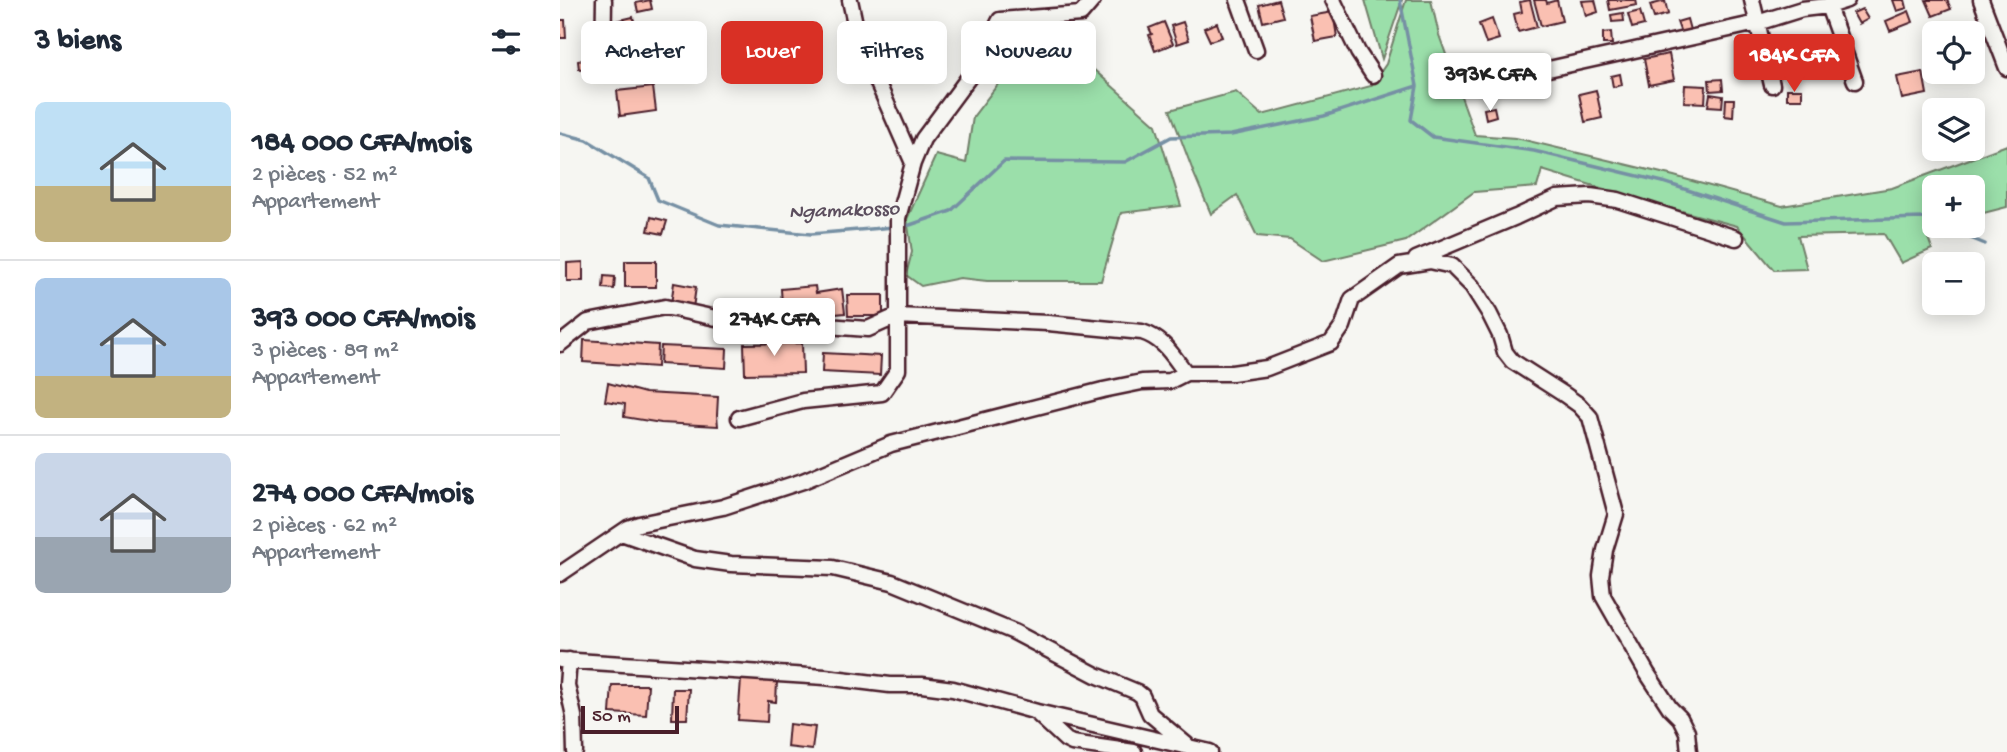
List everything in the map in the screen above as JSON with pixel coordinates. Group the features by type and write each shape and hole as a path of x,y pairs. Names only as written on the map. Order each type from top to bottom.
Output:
{"street":[{"path":"604,0 604,21"},
{"path":"850,0 858,38 913,163"},
{"path":"739,418 803,401 882,393 898,370 898,218 913,163 923,139 975,69 1000,20 1082,14 1093,0"},
{"path":"1238,0 1256,50"},
{"path":"1333,0 1358,52 1373,75"},
{"path":"1752,0 1772,85"},
{"path":"1473,80 1500,79 1533,72 1757,23 1802,9 1828,6 1847,0"},
{"path":"1982,0 2007,68"},
{"path":"1828,6 1855,81"},
{"path":"560,574 639,524 723,507 803,481 891,444 1103,390 1142,382 1170,381 1186,373 1232,373 1267,368 1331,343 1343,326 1352,299 1399,266 1516,218 1557,198 1603,197 1618,200 1736,239"},
{"path":"1399,266 1430,261 1452,266 1472,286 1489,313 1505,352 1512,361 1579,405 1590,417 1616,514 1605,550 1601,576 1603,596 1647,673 1670,708 1680,718 1687,732 1689,752"},
{"path":"560,344 588,322 665,307 716,318 868,329 897,316 1048,323 1142,332 1154,336 1163,344 1186,373"},
{"path":"621,533 695,559 731,564 833,568 892,582 1014,632 1096,675 1137,692 1142,696 1150,714 1190,748"},
{"path":"575,752 574,716 564,660 825,677 953,689 1037,712 1210,752"},
{"path":"1037,712 1072,743 1135,752"}],"green space":[{"path":"1365,0 1402,0 1382,59"},
{"path":"1406,0 1431,0 1439,35 1475,135 1516,138 1674,176 1782,206 1892,188 1922,177 1922,238 1928,238 1932,249 1901,263 1884,234 1798,236 1807,269 1774,270 1737,226 1542,170 1537,187 1474,192 1406,241 1323,261 1290,239 1257,236 1237,195 1211,214 1170,110 1236,92 1262,115 1371,86 1386,64"},
{"path":"1096,72 1156,125 1181,206 1121,213 1101,281 987,281 960,278 921,286 906,275 912,252 907,219 936,155 966,163 973,117 998,84 1096,84"},
{"path":"2007,145 2007,207 1985,213 1985,175 1927,175 1964,161 1985,161 1985,153"}],"building":[{"path":"650,0 652,9 638,12 636,3"},
{"path":"1278,0 1283,17 1263,22 1259,5"},
{"path":"1530,0 1537,27 1518,32 1514,14 1522,12 1520,2"},
{"path":"1534,0 1546,0 1547,3 1557,0 1562,21 1541,26"},
{"path":"1595,0 1598,12 1586,16 1582,1"},
{"path":"1608,0 1636,0 1637,5 1610,10"},
{"path":"1893,0 1905,0 1907,8 1897,11"},
{"path":"1926,0 1947,0 1951,9 1933,16"},
{"path":"1665,1 1668,14 1654,18 1650,5"},
{"path":"1862,9 1868,19 1859,24 1853,13"},
{"path":"1640,11 1644,25 1632,28 1628,14"},
{"path":"1909,11 1913,22 1890,31 1886,21"},
{"path":"1333,12 1337,37 1315,41 1310,16"},
{"path":"1623,13 1624,21 1612,22 1611,15"},
{"path":"633,17 634,21 616,21"},
{"path":"1492,19 1499,39 1486,43 1479,24"},
{"path":"1687,19 1690,30 1681,33 1677,22"},
{"path":"560,20 565,20 566,38 560,38"},
{"path":"1164,22 1173,44 1155,51 1149,28"},
{"path":"1183,22 1189,40 1177,44 1171,26"},
{"path":"1217,23 1222,37 1210,41 1204,28"},
{"path":"1611,32 1612,44 1603,44 1603,33"},
{"path":"1669,54 1674,80 1649,85 1644,59"},
{"path":"1922,72 1922,84 1925,84 1927,94 1902,99 1897,77"},
{"path":"1620,74 1622,85 1613,87 1611,76"},
{"path":"1722,79 1723,90 1710,91 1709,80"},
{"path":"1685,85 1706,86 1705,103 1684,102"},
{"path":"653,87 656,111 620,116 617,91"},
{"path":"1787,89 1802,89 1802,99 1787,99"},
{"path":"1596,90 1602,118 1585,122 1579,94"},
{"path":"1710,94 1723,96 1722,107 1708,106"},
{"path":"1726,99 1734,99 1733,117 1725,116"},
{"path":"1494,107 1496,116 1486,119 1484,109"},
{"path":"651,217 667,221 663,234 648,231"},
{"path":"625,261 656,261 656,287 625,287"},
{"path":"583,262 583,281 567,281 567,263"},
{"path":"604,276 615,277 614,289 603,288"},
{"path":"674,283 696,287 693,308 671,304"},
{"path":"815,286 816,293 842,289 845,313 783,319 781,289"},
{"path":"847,295 883,295 883,316 848,316"},
{"path":"584,340 658,345 657,367 583,362"},
{"path":"802,343 803,373 745,374 744,344"},
{"path":"661,346 727,349 726,368 660,364"},
{"path":"823,353 881,356 880,375 822,372"},
{"path":"608,383 645,393 718,397 718,426 661,423 624,417 625,404 605,401"},
{"path":"741,679 777,682 776,702 768,701 767,722 738,720"},
{"path":"612,685 648,685 646,715 610,713"},
{"path":"673,689 689,689 687,719 672,719"},
{"path":"789,724 815,727 812,750 787,747"}],"waterway":[{"name":"Ngamakosso","path":"902,226 951,211 1004,161 1125,162 1171,137 1231,135 1324,116 1417,86 1400,0"},
{"path":"1417,86 1411,120 1433,137 1534,151 1663,182 1786,222 1922,218"},
{"name":"Ngamakosso","path":"560,133 587,140 649,178 658,200 719,225 811,234 894,227"},
{"path":"1971,238 1985,244"}]}
